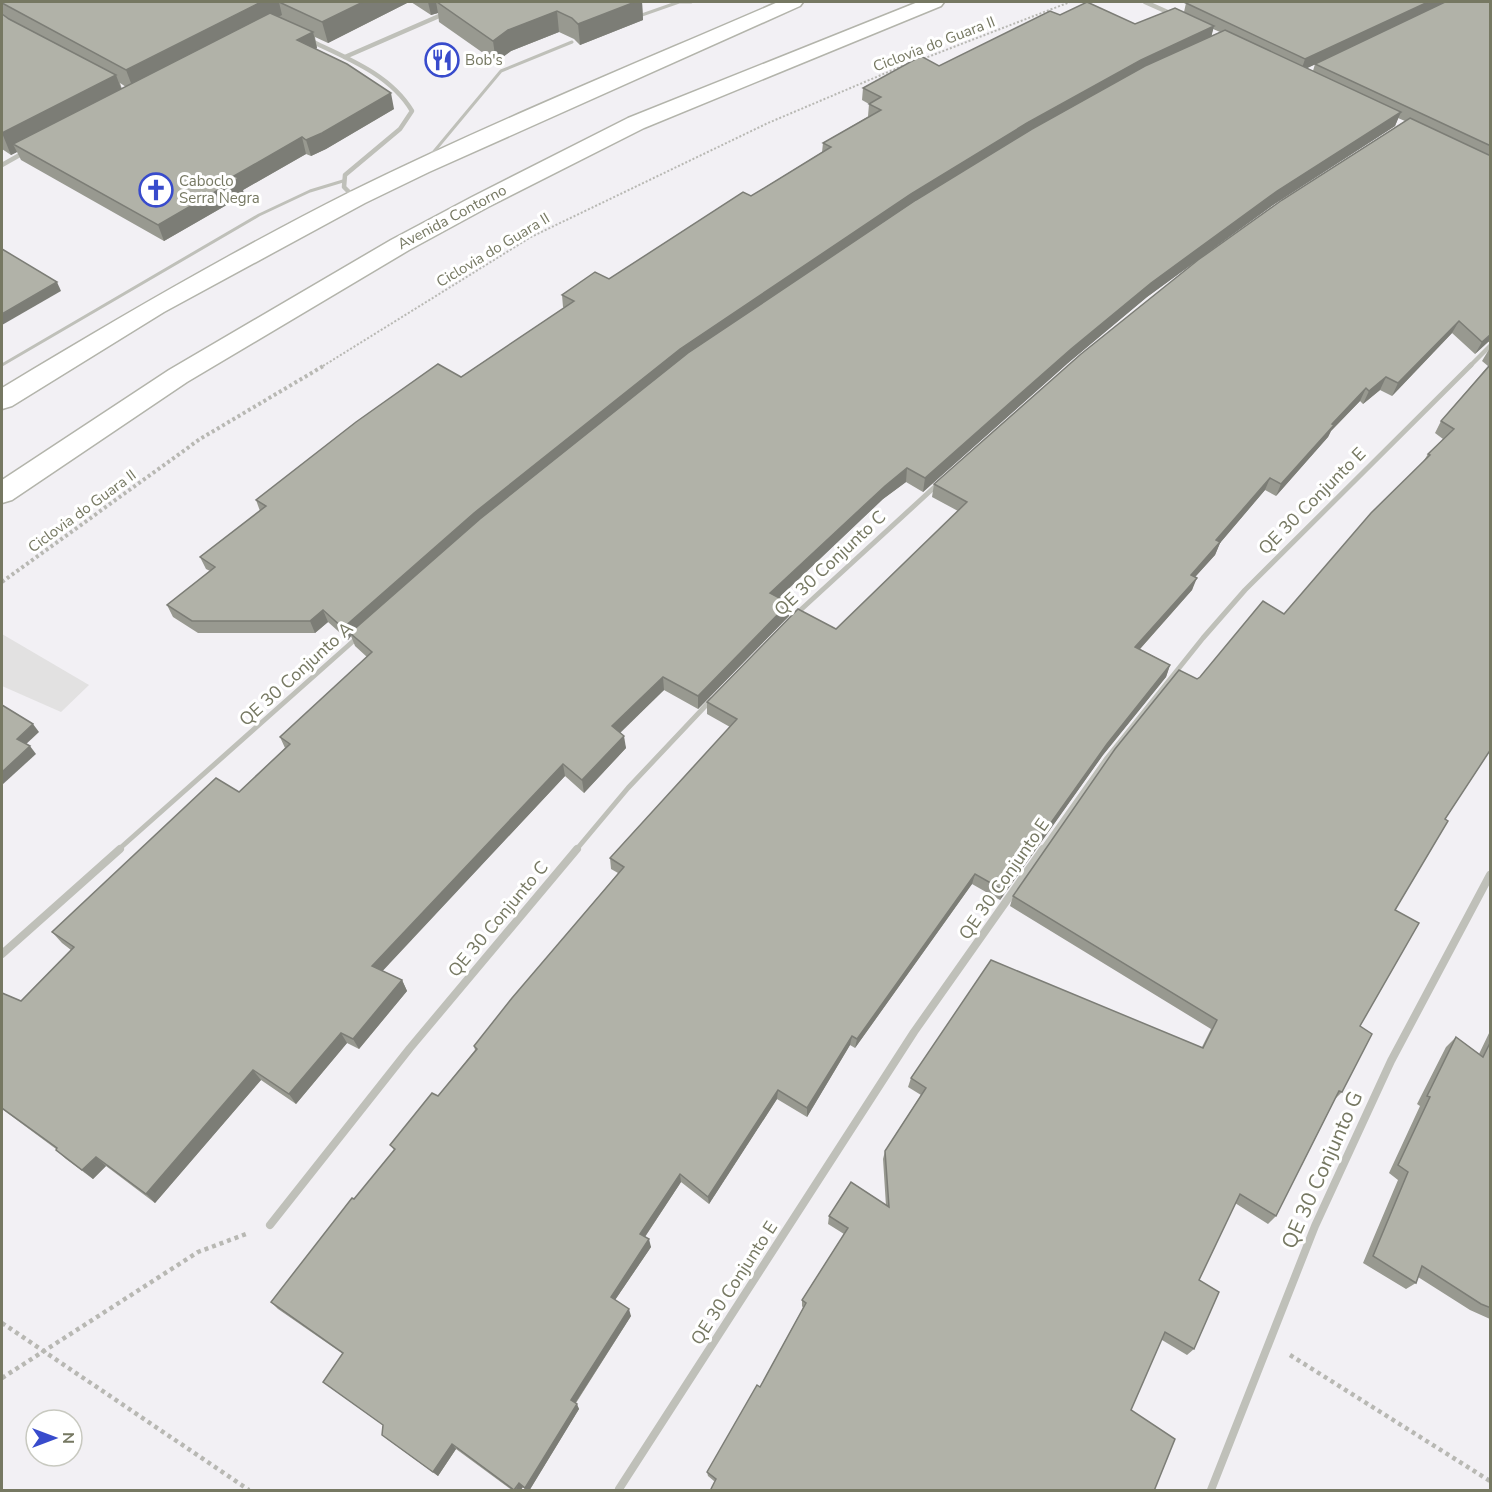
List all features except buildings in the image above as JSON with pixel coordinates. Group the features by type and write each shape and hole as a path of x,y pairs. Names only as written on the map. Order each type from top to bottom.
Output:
{"main road":[{"path":"2,400 350,189 421,167 793,2"},
{"name":"Avenida Contorno","path":"2,493 178,376 400,245 480,202 636,123 934,2"},
{"path":"872,4 895,16"}],"street":[{"path":"1145,2 1174,15"},
{"path":"345,57 452,11"},
{"path":"304,38 345,57 380,78 402,97 412,111 398,130 350,170 350,189"},
{"path":"2,165 32,149"},
{"name":"QE 30 Conjunto E","path":"619,1490 914,1032 1107,758 1203,638 1245,590 1491,346"},
{"name":"QE 30 Conjunto C","path":"791,619 944,478"},
{"name":"QE 30 Conjunto A","path":"2,954 368,629"},
{"name":"QE 30 Conjunto C","path":"270,1225 410,1048 628,788 714,698"},
{"name":"QE 30 Conjunto G","path":"1210,1491 1316,1226 1391,1061 1491,875"}],"lane":[{"path":"636,17 679,2 691,2"},
{"path":"421,167 501,71 572,42"},
{"path":"2,365 259,215 310,191 350,189"}],"path":[{"name":"Ciclovia do Guara II","path":"2,582 200,439 331,362 531,237 768,123 882,74 1070,2"},
{"path":"2,1378 198,1252 270,1225"},
{"path":"2,1323 249,1491"},
{"path":"1268,1342 1491,1481"}],"shaded area":[{"path":"2,634 89,685 61,712 2,686"}],"place":[{"name":"Bob's","path":"442,60"},
{"name":"Caboclo Serra Negra","path":"156,190"}]}
